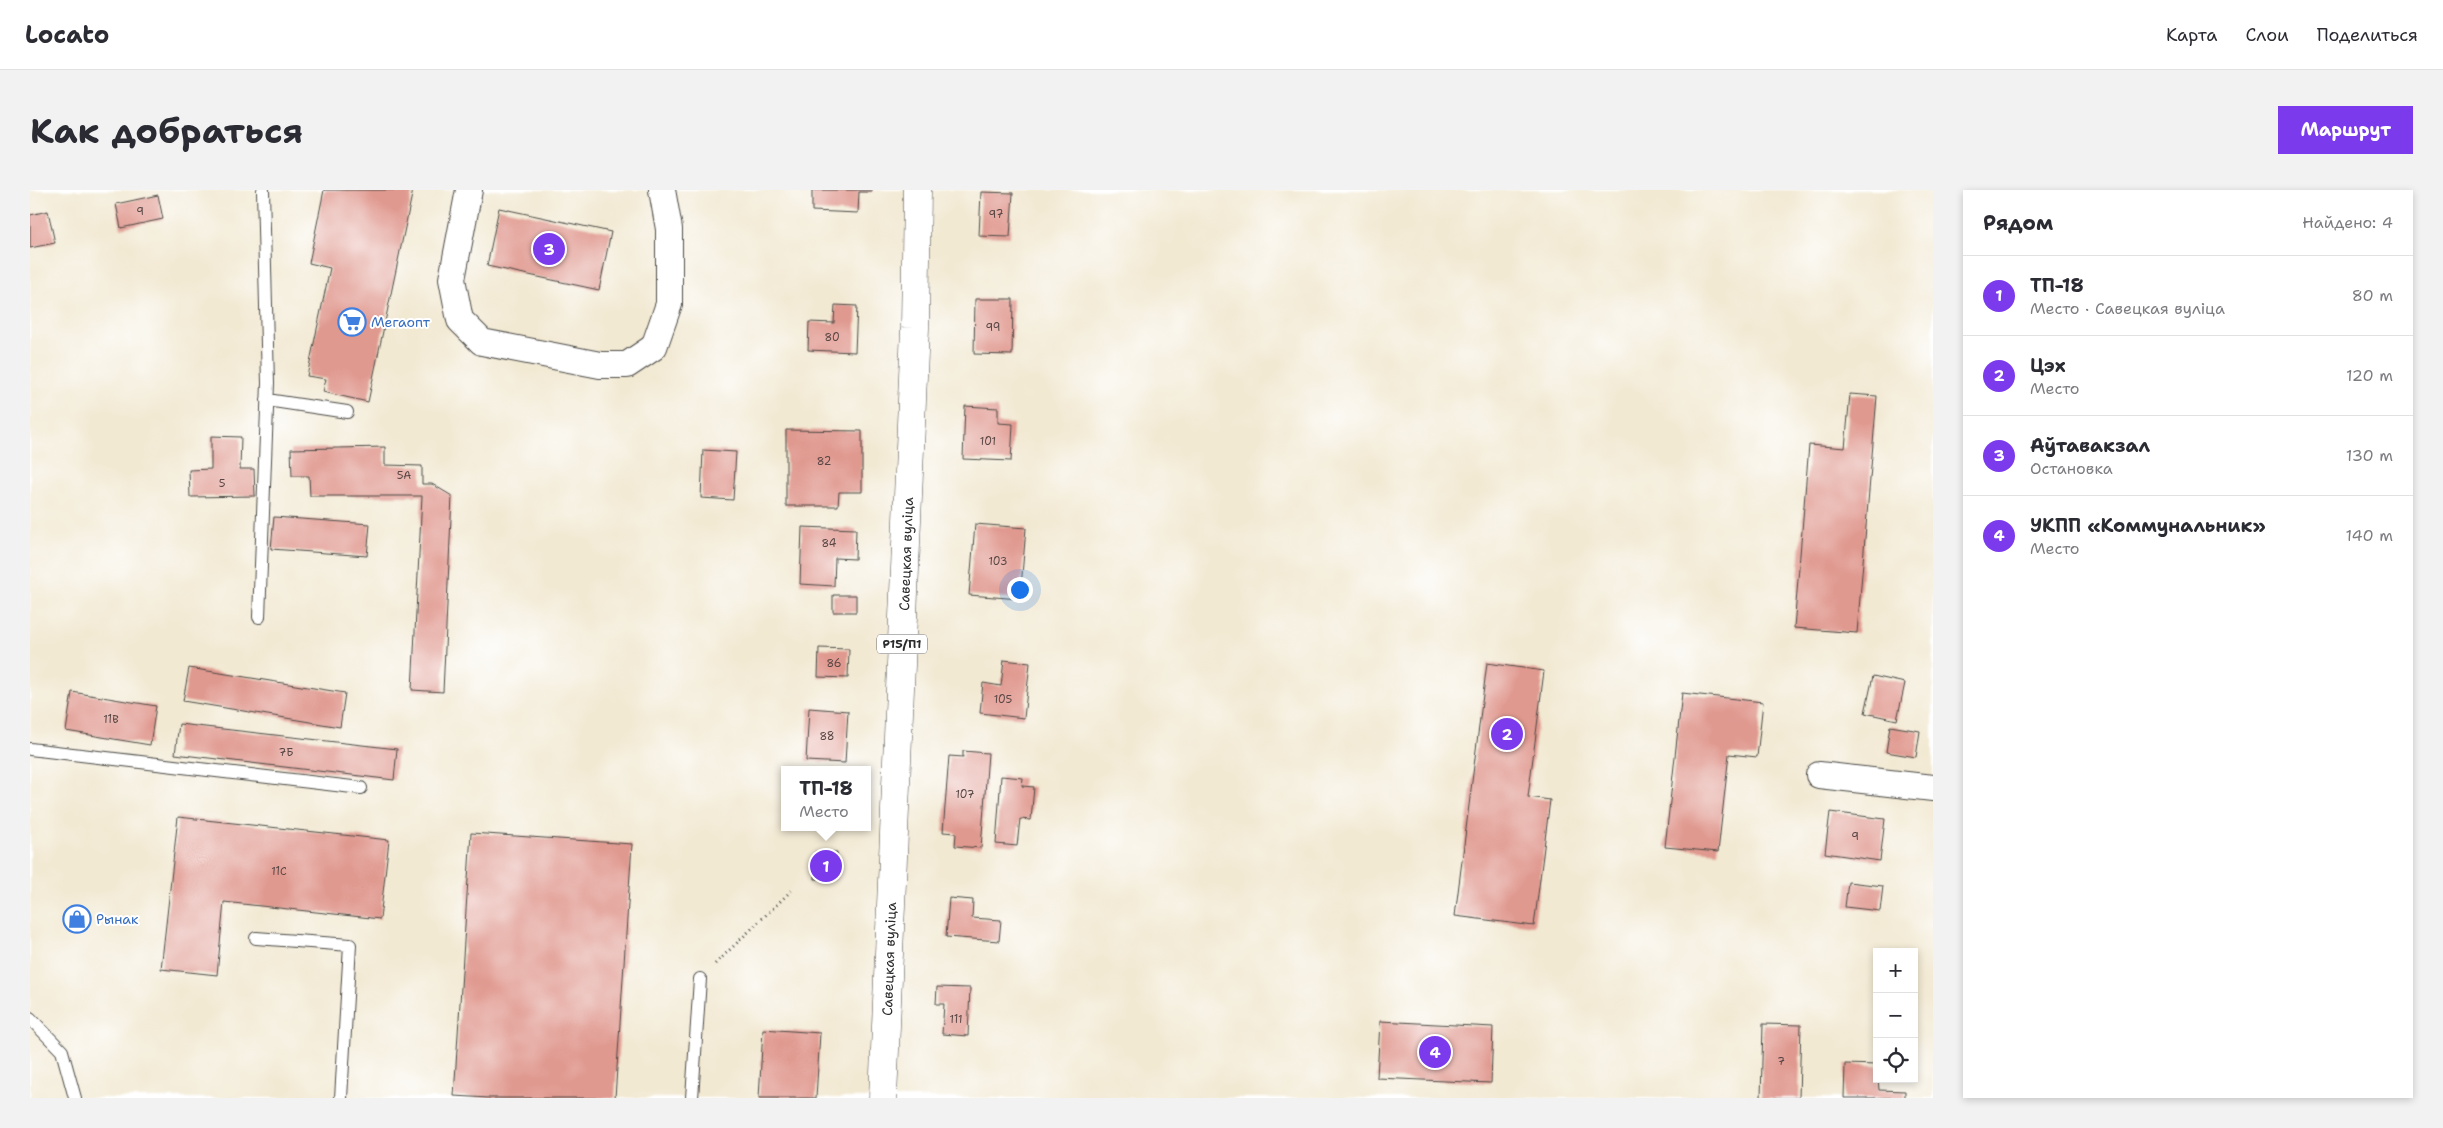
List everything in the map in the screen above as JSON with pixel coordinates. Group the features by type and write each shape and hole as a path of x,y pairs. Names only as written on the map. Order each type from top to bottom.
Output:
{"main road":[{"name":"Савецкая вуліца","path":"883,1098 915,328 917,190"}],"street":[{"path":"469,190 452,279 460,320 482,342 600,365 627,365 654,347 668,304 669,229 662,190"},
{"path":"1819,775 1933,788"}],"lane":[{"path":"259,617 267,400 263,190"},
{"path":"267,400 347,412"},
{"path":"30,749 361,788"},
{"path":"256,938 350,945 341,1098"},
{"path":"692,1098 700,979"},
{"path":"30,1018 62,1051 75,1098"}],"path":[{"path":"700,979 793,889"}],"building":[{"name":"Мегаопт","path":"324,190 413,190 368,402 323,392 326,379 307,376 330,268 309,263"},
{"path":"812,190 872,190 872,192 859,192 858,213 812,211"},
{"path":"981,192 1013,193 1010,237 979,236"},
{"path":"158,195 163,219 121,228 116,204"},
{"path":"499,208 611,232 599,290 487,266"},
{"path":"48,211 55,243 30,248 30,215"},
{"path":"975,299 1013,299 1012,355 974,354"},
{"path":"835,305 857,306 855,352 808,350 809,322 834,323"},
{"path":"1850,394 1877,396 1857,633 1794,628 1809,445 1845,448"},
{"path":"965,406 998,408 998,423 1013,424 1011,461 963,459"},
{"path":"786,430 862,431 862,492 839,492 838,506 786,506"},
{"path":"211,436 241,437 240,469 254,469 255,496 190,497 189,470 211,469"},
{"path":"385,447 385,465 422,466 422,484 432,484 452,496 443,692 412,690 422,496 310,496 309,476 292,476 291,449"},
{"path":"703,450 736,452 733,500 701,498"},
{"path":"274,517 370,524 367,556 271,549"},
{"path":"975,524 1026,528 1020,599 969,595"},
{"path":"802,527 856,529 855,559 835,558 834,586 800,584"},
{"path":"833,595 856,595 856,612 833,612"},
{"path":"819,648 849,649 848,678 818,677"},
{"path":"1004,660 1030,663 1024,718 980,713 983,683 1001,686"},
{"path":"1487,663 1544,671 1528,797 1550,800 1534,926 1455,916"},
{"path":"189,668 345,693 340,727 183,701"},
{"path":"1873,676 1905,683 1897,720 1865,713"},
{"path":"72,692 156,706 150,745 66,731"},
{"path":"1682,693 1763,702 1757,757 1729,754 1718,852 1665,847"},
{"path":"809,708 848,711 845,763 806,761"},
{"path":"179,724 397,749 394,780 175,754"},
{"path":"1890,726 1920,731 1916,757 1886,752"},
{"path":"963,751 988,753 981,848 955,846 956,833 943,832 949,756 963,757"},
{"path":"1001,776 1023,778 1022,786 1034,787 1031,820 1020,819 1017,846 996,844"},
{"path":"1830,812 1885,819 1880,861 1825,853"},
{"path":"178,817 389,840 380,919 224,902 217,975 161,969"},
{"path":"471,833 632,844 615,1098 489,1098 454,1096"},
{"path":"815,852 837,852 837,879 815,879"},
{"path":"1848,882 1883,886 1880,911 1845,907"},
{"path":"949,898 973,900 972,918 1001,920 999,941 946,937"},
{"path":"937,987 970,988 968,1036 942,1034 944,1004 936,1004"},
{"path":"1380,1021 1493,1027 1491,1083 1377,1078"},
{"path":"1763,1024 1801,1025 1799,1098 1761,1098"},
{"path":"763,1029 820,1033 816,1098 759,1098"},
{"path":"1845,1064 1873,1065 1873,1083 1878,1083 1879,1090 1905,1091 1905,1098 1844,1098"}],"place":[{"name":"Аўтавакзал","path":"549,249"},
{"name":"Мегаопт","path":"352,322"},
{"name":"Цэх","path":"1507,734"},
{"name":"ТП-18","path":"826,866"},
{"name":"Рынак","path":"77,919"},
{"name":"УКПП «Коммунальник»","path":"1435,1052"}]}
